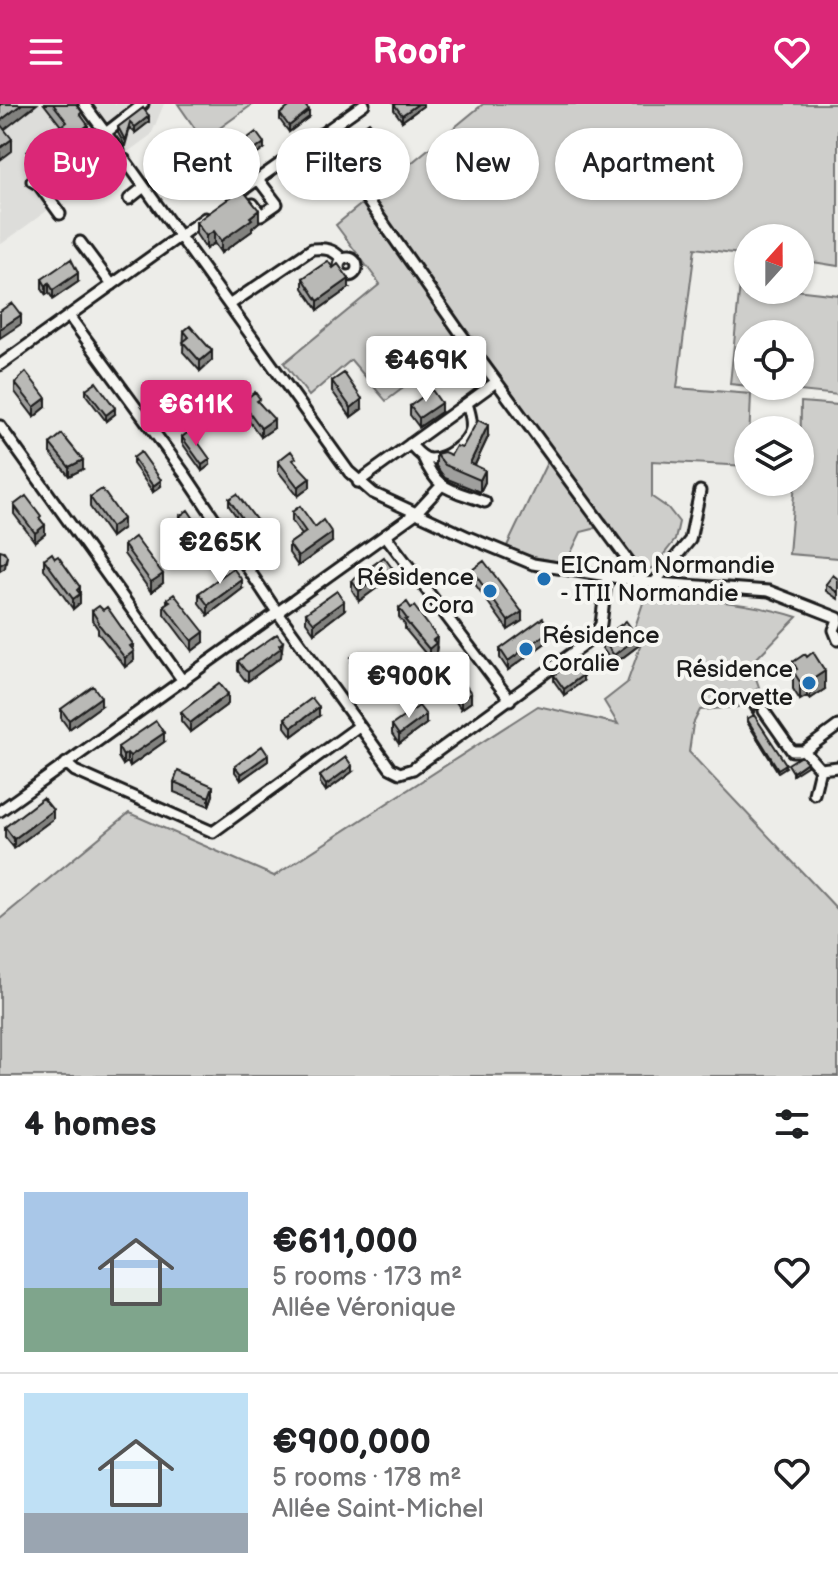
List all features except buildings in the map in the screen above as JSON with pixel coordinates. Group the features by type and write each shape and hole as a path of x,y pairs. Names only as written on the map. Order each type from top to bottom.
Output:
{"street":[{"path":"84,104 101,128"},
{"path":"112,128 143,104"},
{"path":"330,128 364,104"},
{"path":"127,163 143,186"},
{"path":"246,200 261,215 277,204 260,182"},
{"path":"129,199 143,188"},
{"path":"49,200 60,214"},
{"path":"154,200 358,482 373,493 533,564 649,582 769,591 799,601 837,621 838,640"},
{"path":"223,204 229,200"},
{"path":"368,200 496,382 649,582"},
{"path":"0,365 212,213"},
{"path":"80,242 112,285"},
{"path":"229,305 312,249 325,248 342,259"},
{"path":"69,316 184,473 386,764 400,773 413,769 593,638 601,624 607,576"},
{"path":"358,482 496,382"},
{"path":"423,457 432,459 450,453 463,442 472,426 467,403"},
{"path":"0,426 183,681"},
{"path":"410,444 423,457 431,477 441,486 485,502"},
{"path":"0,811 416,513 441,486"},
{"path":"649,582 690,540 700,491"},
{"path":"385,535 510,700"},
{"path":"764,711 792,751 804,751 838,726"},
{"path":"66,763 75,771 213,832 359,726"},
{"path":"804,751 820,769"},
{"path":"820,769 838,767"},
{"path":"814,794 820,769"}],"shaded area":[{"path":"0,104 164,104 154,128 143,128 143,141 127,152 127,128 24,128 24,200 62,200 0,245"},
{"path":"178,104 253,104 220,128 195,128"},
{"path":"483,104 838,104 838,266 814,262 814,224 734,224 734,253 695,248 677,388 734,393 734,400 751,400 750,416 734,416 734,465 652,461 652,497 668,508 679,522 675,540 653,568 643,570 606,519 593,529 581,532 566,563 506,548 553,450 471,337 386,401 351,360 309,396 284,363 380,284 336,225 366,200 410,200 410,164 426,151 426,200 539,200 539,128 454,128"},
{"path":"814,292 838,295 838,395 814,393 814,320 736,320 738,304 814,304"},
{"path":"734,344 734,384 730,384"},
{"path":"801,402 838,405 838,558 789,554 794,496 814,496 814,416 801,416"},
{"path":"641,596 739,604 797,617 751,664 759,687 738,707 700,710 693,724 689,752 838,910 838,1076 0,1076 0,919 129,813 274,876 538,706 618,724 604,701 627,683 641,644 635,627 644,600"}],"place":[{"name":"EICnam Normandie - ITII Normandie","path":"544,579"},
{"name":"Résidence Cora","path":"490,591"},
{"name":"Résidence Coralie","path":"526,649"},
{"name":"Résidence Corvette","path":"809,683"}]}
